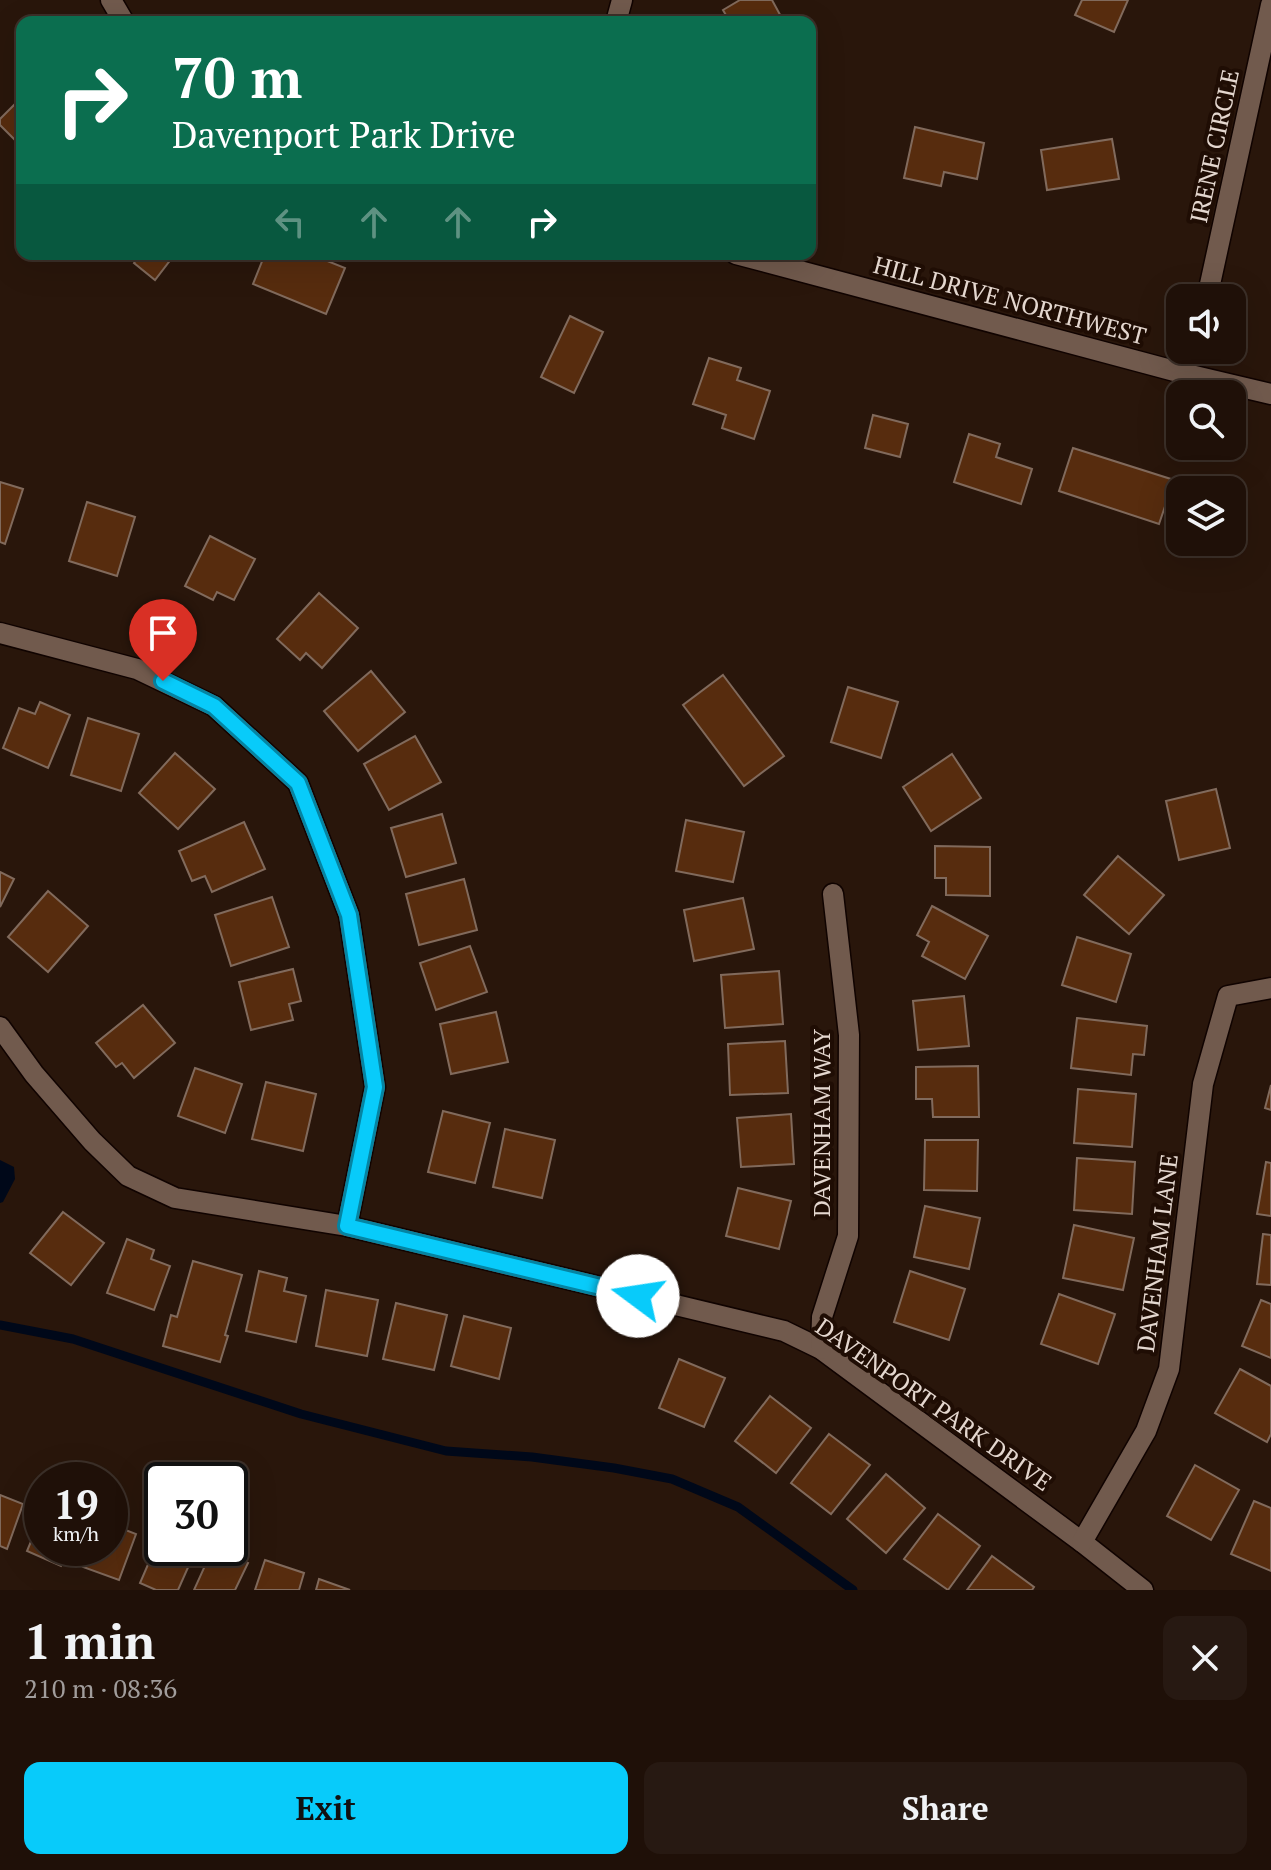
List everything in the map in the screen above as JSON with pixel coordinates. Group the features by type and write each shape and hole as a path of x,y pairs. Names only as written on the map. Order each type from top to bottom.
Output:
{"street":[{"name":"IRENE CIRCLE","path":"1210,284 1271,5"},
{"name":"HILL DRIVE NORTHWEST","path":"758,260 1271,394"},
{"path":"1182,373 1185,364"},
{"path":"0,633 137,669 214,706 298,783 349,915 375,1087 347,1226"},
{"name":"DAVENHAM WAY","path":"821,1349 822,1317 848,1236 849,1035 833,894"},
{"name":"DAVENHAM LANE","path":"1082,1542 1146,1431 1169,1369 1203,1084 1228,996 1271,988"},
{"name":"DAVENPORT PARK DRIVE","path":"0,1027 34,1074 92,1141 128,1176 175,1198 347,1226 784,1331 821,1349 1143,1590"}],"water":[{"path":"0,1160 14,1167 15,1179 0,1203"}],"building":[{"path":"740,0 772,0 781,16 726,16 723,10"},
{"path":"1082,0 1128,0 1114,32 1075,15"},
{"path":"16,103 16,141 0,125 0,119"},
{"path":"915,127 984,143 977,179 944,172 941,186 904,178"},
{"path":"1112,139 1119,179 1047,190 1041,150"},
{"path":"136,260 170,260 155,280 134,263"},
{"path":"263,260 325,260 345,268 326,314 253,284"},
{"path":"570,316 603,332 574,393 541,377"},
{"path":"709,358 741,368 737,380 770,391 754,439 722,428 726,415 693,404"},
{"path":"873,415 908,424 900,457 865,448"},
{"path":"969,434 1000,444 996,457 1032,469 1021,504 954,482"},
{"path":"1073,448 1166,477 1166,503 1159,524 1059,491"},
{"path":"0,482 23,489 5,544 0,542"},
{"path":"87,502 135,517 117,576 69,561"},
{"path":"210,536 255,559 234,600 217,592 213,600 185,586"},
{"path":"319,593 358,628 322,668 306,653 300,660 277,639"},
{"path":"371,671 405,712 358,751 324,711"},
{"path":"723,675 784,756 744,786 683,705"},
{"path":"848,687 898,702 881,758 831,742"},
{"path":"40,702 70,715 48,768 3,748 19,708 35,714"},
{"path":"88,718 139,734 121,791 71,775"},
{"path":"415,736 441,782 389,810 364,764"},
{"path":"175,753 215,789 178,829 139,793"},
{"path":"952,754 981,798 931,831 903,787"},
{"path":"1216,789 1230,848 1179,860 1166,801"},
{"path":"442,814 456,863 406,877 391,828"},
{"path":"686,820 744,832 733,882 676,871"},
{"path":"244,822 265,869 212,892 205,876 192,881 179,851"},
{"path":"935,846 990,847 990,896 946,895 946,878 935,878"},
{"path":"1118,856 1164,895 1129,934 1084,895"},
{"path":"0,872 14,879 0,907"},
{"path":"464,879 477,930 419,945 406,894"},
{"path":"48,891 88,926 48,972 8,937"},
{"path":"272,897 289,947 231,966 215,915"},
{"path":"743,898 754,949 694,961 684,910"},
{"path":"932,906 988,936 965,979 922,956 929,942 917,935"},
{"path":"1077,937 1131,954 1116,1002 1062,985"},
{"path":"470,946 487,992 436,1010 420,963"},
{"path":"293,969 301,1001 289,1004 293,1020 251,1030 239,982"},
{"path":"779,971 783,1024 725,1028 721,975"},
{"path":"964,996 969,1046 918,1050 913,1001"},
{"path":"143,1005 175,1043 134,1078 122,1063 116,1067 96,1043"},
{"path":"496,1012 508,1062 451,1074 440,1024"},
{"path":"1077,1018 1147,1026 1144,1055 1133,1054 1131,1075 1071,1068"},
{"path":"785,1041 788,1093 730,1095 728,1044"},
{"path":"978,1066 979,1117 933,1117 932,1099 916,1099 916,1067"},
{"path":"195,1068 242,1084 225,1133 178,1116"},
{"path":"266,1082 316,1094 303,1151 252,1139"},
{"path":"1271,1085 1271,1110 1265,1108"},
{"path":"1078,1089 1136,1094 1132,1147 1074,1143"},
{"path":"443,1111 490,1123 475,1183 428,1172"},
{"path":"791,1114 794,1164 741,1167 737,1118"},
{"path":"505,1129 555,1140 542,1198 493,1187"},
{"path":"925,1140 978,1140 977,1191 924,1190"},
{"path":"1077,1158 1135,1162 1132,1214 1074,1210"},
{"path":"1266,1162 1271,1163 1271,1216 1257,1214"},
{"path":"738,1188 791,1201 779,1249 726,1236"},
{"path":"925,1206 980,1218 969,1269 914,1257"},
{"path":"63,1212 104,1243 71,1285 30,1253"},
{"path":"1074,1225 1134,1238 1123,1290 1063,1278"},
{"path":"1263,1234 1271,1235 1271,1285 1257,1284"},
{"path":"127,1239 154,1250 151,1259 170,1266 154,1310 107,1293"},
{"path":"193,1261 242,1275 220,1362 163,1346 171,1315 177,1317"},
{"path":"259,1271 287,1278 284,1291 306,1296 296,1342 246,1331"},
{"path":"910,1271 965,1289 949,1340 894,1322"},
{"path":"326,1290 378,1300 367,1356 316,1346"},
{"path":"1059,1294 1115,1314 1098,1364 1041,1344"},
{"path":"1261,1300 1271,1304 1271,1358 1242,1346"},
{"path":"396,1303 447,1315 434,1370 383,1359"},
{"path":"464,1316 511,1328 499,1379 451,1366"},
{"path":"679,1359 725,1378 704,1427 659,1408"},
{"path":"1240,1369 1271,1386 1271,1434 1267,1442 1215,1413"},
{"path":"770,1396 811,1428 776,1473 735,1441"},
{"path":"829,1434 870,1465 831,1514 791,1483"},
{"path":"1195,1465 1239,1490 1211,1540 1167,1516"},
{"path":"886,1474 925,1508 886,1553 847,1519"},
{"path":"0,1495 23,1504 7,1549 0,1546"},
{"path":"1254,1501 1271,1508 1271,1571 1231,1554"},
{"path":"938,1514 980,1546 948,1590 904,1559"},
{"path":"128,1531 136,1534 128,1556"},
{"path":"992,1556 1034,1587 1032,1590 967,1590"},
{"path":"265,1560 304,1573 299,1590 255,1590"},
{"path":"83,1566 124,1566 119,1580"},
{"path":"147,1566 189,1566 178,1590 156,1590 140,1583"},
{"path":"205,1566 247,1566 235,1590 194,1590"},
{"path":"319,1579 350,1590 316,1590"}],"waterway":[{"path":"0,1325 73,1339 301,1414 446,1451 532,1457 672,1479 738,1507 853,1590"}],"route":[{"path":"163,681 214,706 298,783 349,915 375,1087 347,1226 638,1296"}]}
